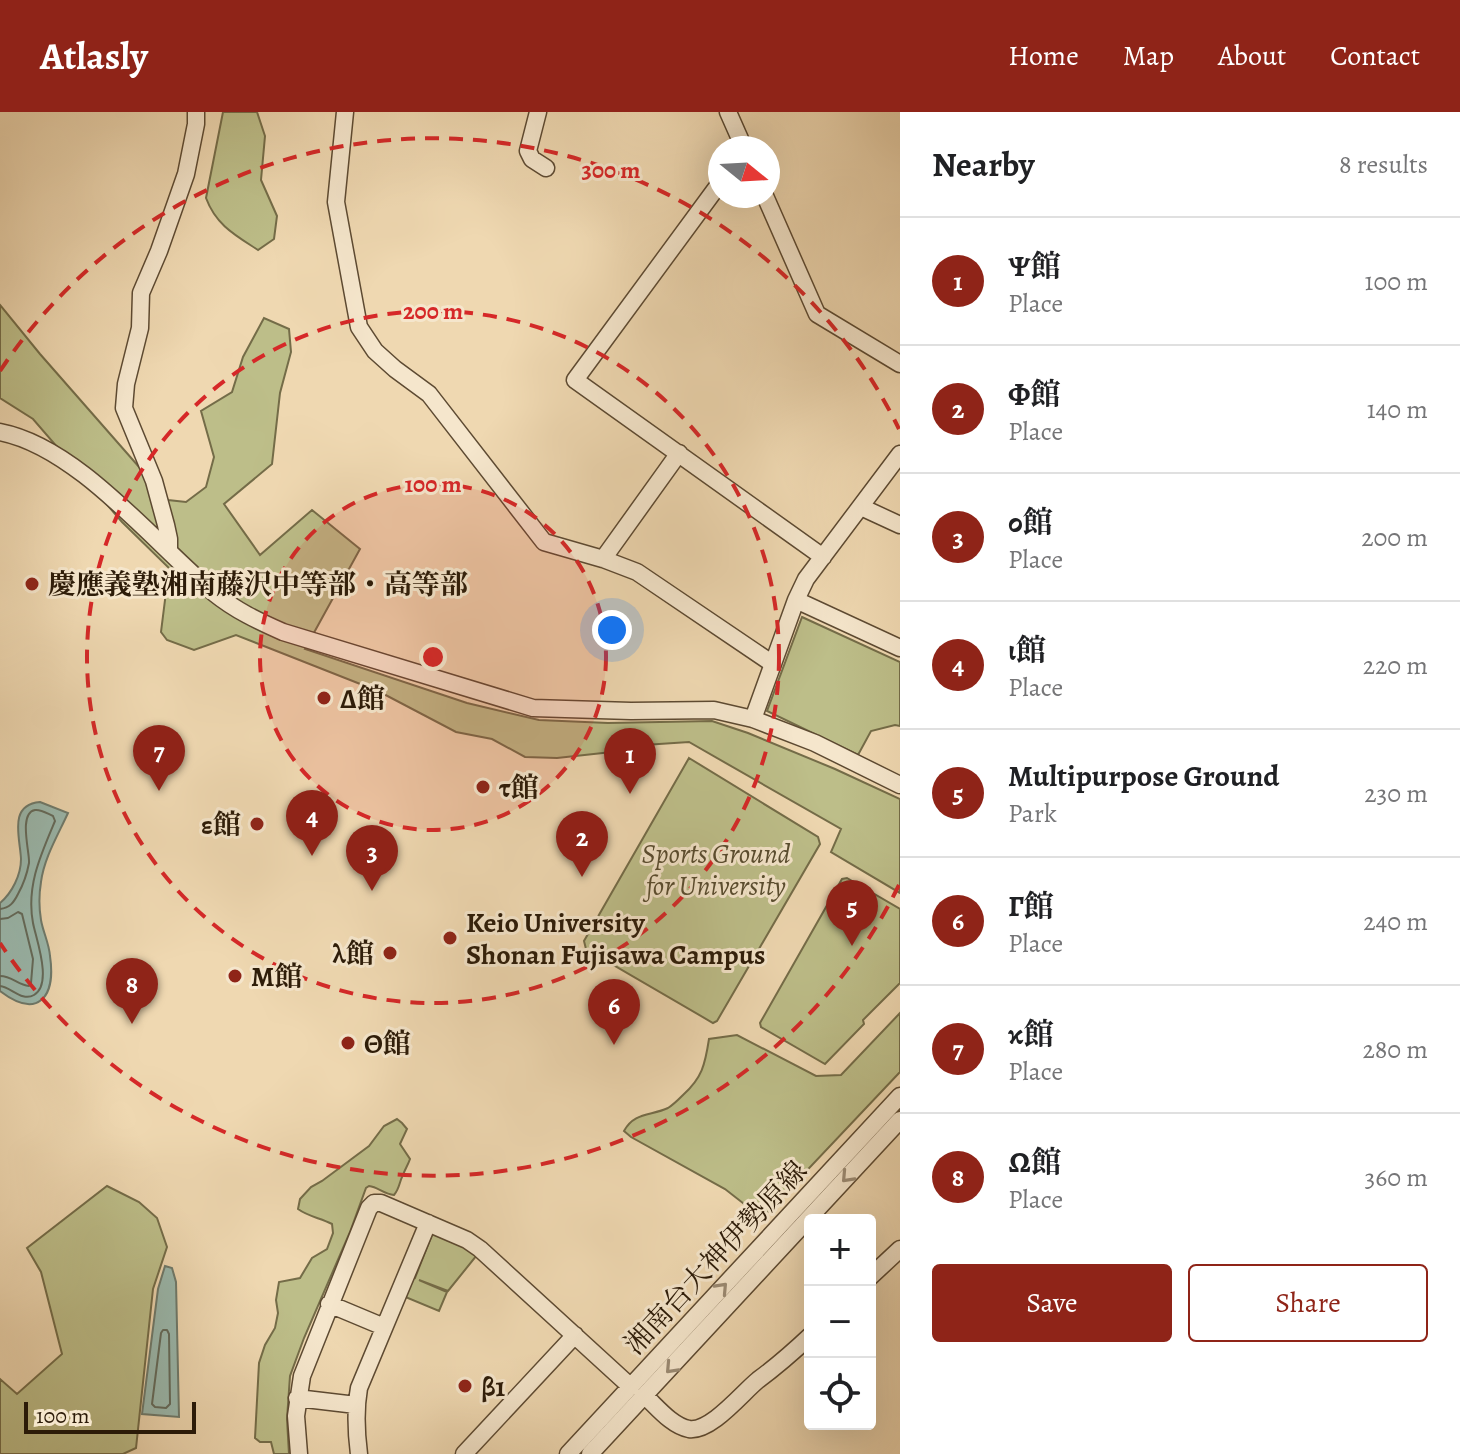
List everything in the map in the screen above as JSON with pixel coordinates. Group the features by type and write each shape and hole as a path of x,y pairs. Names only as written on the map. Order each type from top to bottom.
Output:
{"street":[{"path":"169,551 166,525 154,481 124,408 126,384 140,328 141,293 186,174 196,112"},
{"path":"345,112 336,202 359,327 375,351 429,394 544,542 637,572 773,664"},
{"path":"538,112 528,151 532,159 546,168"},
{"path":"728,112 739,136"},
{"path":"708,199 575,380 823,557"},
{"path":"770,208 817,314 900,364"},
{"path":"0,432 63,459 100,488 214,593 245,615 283,632 533,708 714,710 753,719 815,743 900,785"},
{"path":"603,559 679,453"},
{"path":"753,719 806,579 900,454"},
{"path":"861,507 900,525"},
{"path":"796,600 900,648"},
{"name":"湘南台大神伊勢原線","path":"590,1454 638,1391 900,1096"},
{"name":"湘南台大神伊勢原線","path":"568,1454 638,1391 900,1120"},
{"path":"299,1454 297,1398 302,1376 329,1304 369,1208 374,1203 381,1203 428,1223 480,1249 677,1425 687,1429 698,1429 719,1416 804,1342"},
{"path":"359,1454 355,1424 359,1388 428,1223"},
{"path":"876,1271 900,1249"},
{"path":"329,1304 384,1327"},
{"path":"464,1454 575,1335"},
{"path":"297,1398 356,1405"}],"green space":[{"path":"223,112 257,112 265,136 261,180 277,216 274,239 258,250 221,222 206,198"},
{"path":"0,305 168,500 186,502 206,487 214,457 201,411 232,392 243,357 264,318 289,329 291,352 280,393 272,464 224,504 260,555 312,510 360,549 305,649 467,703 539,720 608,723 712,721 748,733 900,799 900,893 831,852 841,829 689,742 644,745 557,758 525,757 492,739 456,732 378,691 236,635 194,650 167,640 161,632 169,568 122,522 33,419 0,398"},
{"path":"802,617 900,662 900,726 871,731 858,755 767,711"},
{"name":"Sports Ground for University","path":"689,758 818,837 820,844 717,1021 713,1023 586,949 584,941"},
{"path":"847,878 900,909 900,983 825,1064 761,1027 760,1023 842,879"},
{"path":"900,1013 900,1072 762,1218 725,1189 624,1131 638,1117 668,1108 695,1083 702,1070 709,1039 737,1035 816,1076 841,1075"},
{"path":"397,1119 407,1129 400,1144 410,1159 394,1195 369,1186 366,1188 290,1376 287,1419 289,1454 274,1454 271,1442 260,1442 255,1438 259,1363 275,1328 279,1282 300,1278 312,1258 327,1249 333,1233 332,1224 298,1209 300,1199 311,1187 369,1146 384,1126"},
{"path":"107,1186 139,1202 157,1218 167,1247 153,1289 136,1448 123,1454 0,1454 0,1379 17,1394 62,1354 41,1272 27,1248"},
{"path":"433,1232 458,1242 477,1255 448,1291 419,1280 447,1292 439,1311 403,1296 412,1277 415,1278"}],"water":[{"path":"40,802 68,813 48,855 40,887 40,915 49,951 50,983 42,1000 25,1004 0,991 0,903 18,877 21,859 20,816 30,804"},
{"path":"165,1266 172,1268 176,1282 179,1417 142,1414 158,1289"}],"place":[{"name":"慶應義塾湘南藤沢中等部・高等部","path":"32,584"},
{"name":"Δ館","path":"324,698"},
{"name":"τ館","path":"483,787"},
{"name":"κ館","path":"159,791"},
{"name":"Ψ館","path":"630,794"},
{"name":"ε館","path":"257,824"},
{"name":"ι館","path":"312,856"},
{"name":"Φ館","path":"582,877"},
{"name":"ο館","path":"372,891"},
{"name":"Keio University Shonan Fujisawa Campus","path":"450,938"},
{"name":"Multipurpose Ground","path":"852,946"},
{"name":"λ館","path":"390,953"},
{"name":"Μ館","path":"235,976"},
{"name":"Ω館","path":"132,1024"},
{"name":"Θ館","path":"348,1043"},
{"name":"Γ館","path":"614,1045"},
{"name":"β1","path":"465,1386"}]}
